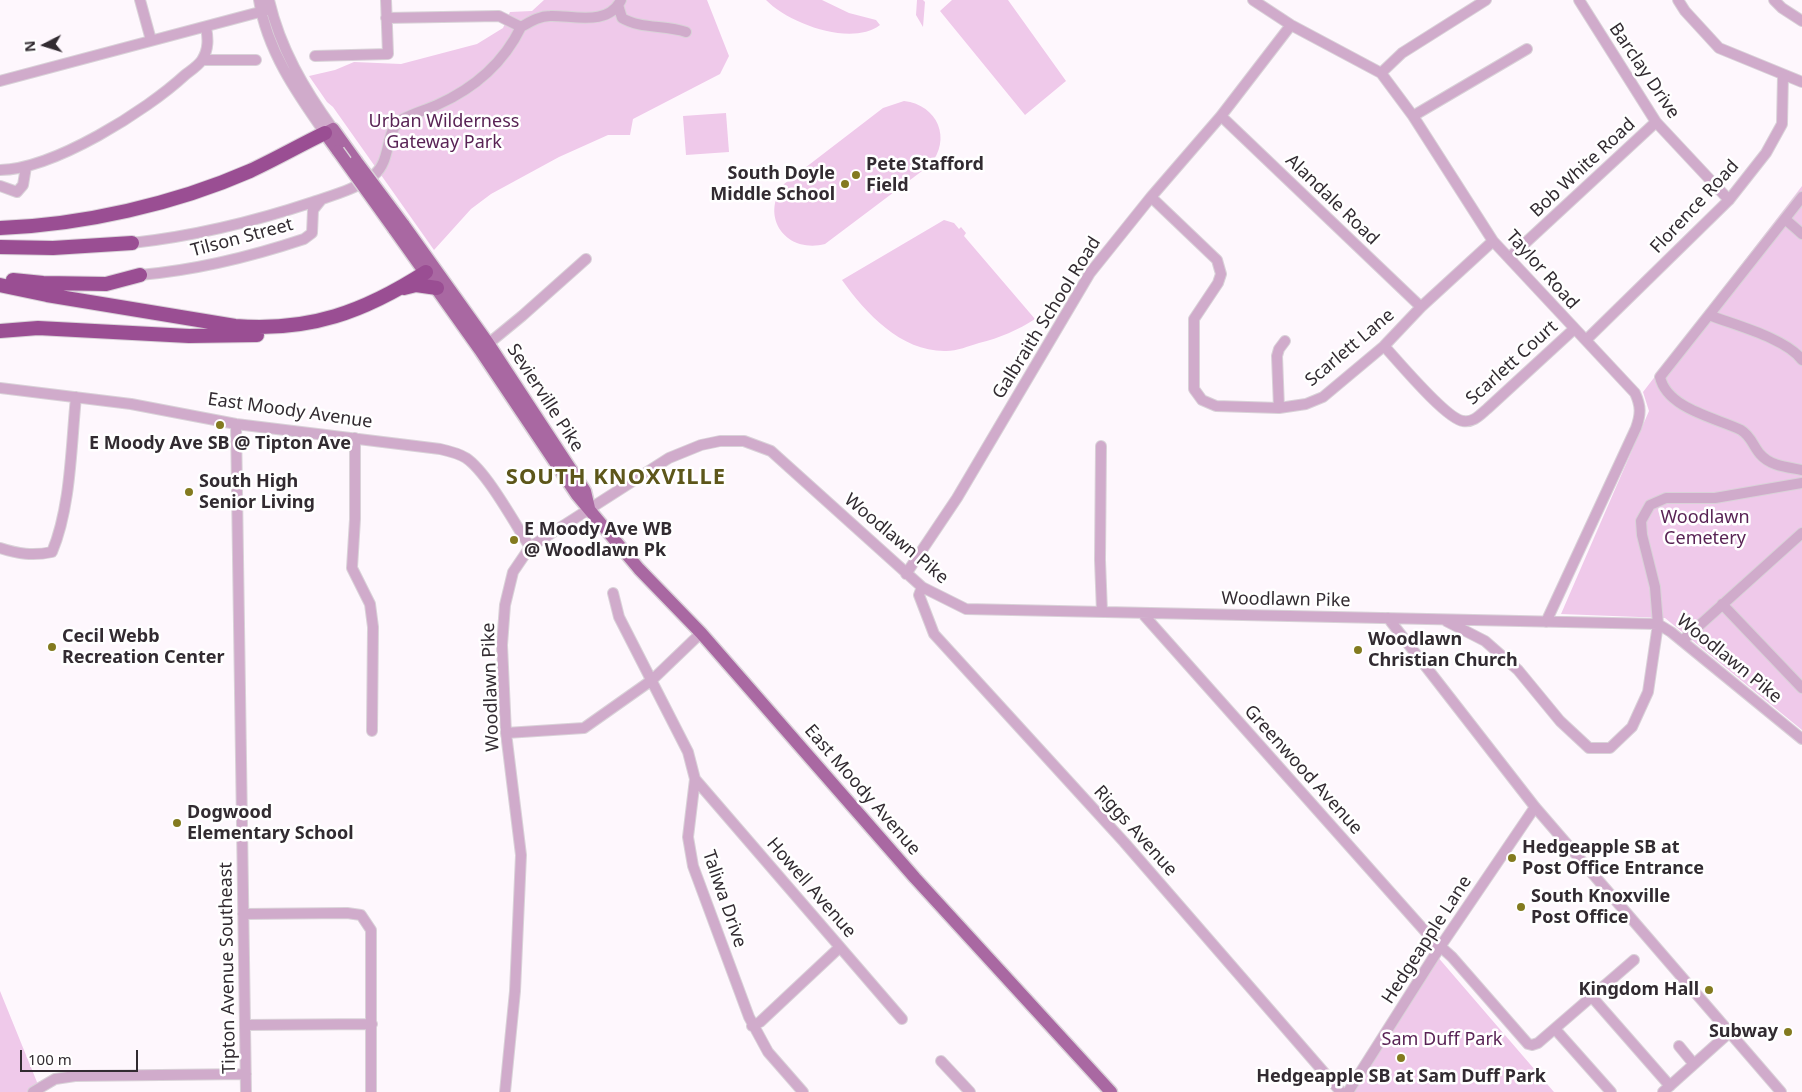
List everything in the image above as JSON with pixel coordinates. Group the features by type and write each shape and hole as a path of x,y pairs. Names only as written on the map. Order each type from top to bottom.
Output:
{"highway":[{"path":"0,228 94,218 152,204 243,174 329,131"},
{"path":"0,247 53,248 132,243"},
{"path":"0,331 38,328 232,336 277,333 348,313 392,292 430,269"},
{"path":"0,278 43,283 106,284 140,275"},
{"path":"0,285 47,295 235,326 261,328 299,326"},
{"path":"392,292 410,286 437,288"}],"main road":[{"name":"Sevierville Pike","path":"329,131 338,152 430,269 484,347 577,496 589,508"},
{"name":"Sevierville Pike","path":"329,131 356,161 398,227"},
{"name":"Sevierville Pike","path":"430,269 437,288 484,347"},
{"name":"East Moody Avenue","path":"589,508 639,569 701,633 915,878 1111,1092"}],"street":[{"path":"140,0 151,40"},
{"name":"Sevierville Pike","path":"259,0 267,7 275,54 287,77 329,131"},
{"path":"315,56 388,54 386,0"},
{"name":"Taylor Road","path":"1252,0 1291,25 1381,73 1413,116 1493,241 1573,330 1586,340 1634,393 1640,405 1640,415 1546,622"},
{"path":"1381,73 1402,53 1486,0"},
{"name":"Barclay Drive","path":"1578,0 1656,122 1729,200"},
{"path":"1678,0 1720,48 1802,82"},
{"path":"1774,0 1782,8 1802,21"},
{"path":"386,18 499,16 521,27 549,16 582,18 604,15 620,3 622,18 631,23 674,28 686,32"},
{"path":"0,81 206,26 267,7"},
{"name":"Galbraith School Road","path":"906,574 957,498 1090,273 1151,197 1221,116 1291,25"},
{"path":"0,170 26,167 87,142 128,119 175,85 202,60 208,40 206,26"},
{"name":"Tilson Street","path":"132,243 229,228 322,200 356,186 375,174 385,163 391,134 400,121 461,94 482,79 508,50 521,27"},
{"path":"1413,116 1527,49"},
{"path":"202,60 256,60"},
{"name":"Florence Road","path":"1586,340 1729,200 1766,153 1782,124 1783,75"},
{"name":"Alandale Road","path":"1221,116 1421,307"},
{"name":"Bob White Road","path":"1509,258 1656,122"},
{"path":"0,186 17,192 22,185 26,167"},
{"name":"Scarlett Lane","path":"1151,197 1217,260 1221,274 1218,284 1194,319 1194,389 1202,400 1216,406 1279,408 1306,404 1323,397 1384,346 1421,307 1493,241"},
{"path":"1802,198 1662,372 1660,377 1661,383 1669,393 1688,409 1749,436 1760,454 1770,463 1802,470"},
{"name":"Tilson Street","path":"140,275 181,271 241,259 304,239 313,231 311,215 314,207 322,200"},
{"path":"295,208 311,215"},
{"path":"1785,219 1802,234"},
{"path":"484,347 586,259"},
{"path":"1708,315 1771,339 1801,357"},
{"name":"Scarlett Court","path":"1384,346 1448,413 1466,422 1487,409 1573,330"},
{"path":"1279,408 1277,356 1279,349 1285,341"},
{"name":"East Moody Avenue","path":"0,388 131,404 236,424 440,448 466,458 483,474 530,547"},
{"path":"0,548 18,554 38,555 52,552 58,536 64,506 76,397"},
{"name":"Tipton Avenue Southeast","path":"236,424 246,1092"},
{"path":"355,438 352,568 370,604 373,627 372,731"},
{"name":"Woodlawn Pike","path":"505,1092 515,991 521,855 506,733 502,645 505,604 513,572 530,547 669,458 701,444 720,441 744,441 771,451 922,587 966,609 1658,624 1682,640 1802,739"},
{"path":"1101,446 1100,560 1102,612"},
{"path":"1443,620 1485,641 1518,670 1560,721 1589,748 1610,748 1632,727 1648,692 1658,624 1655,588 1642,535 1641,521 1650,505 1666,498 1715,498 1802,483"},
{"path":"1682,640 1802,533"},
{"path":"1788,545 1802,542"},
{"name":"Riggs Avenue","path":"922,587 919,595 934,634 1124,842 1341,1092"},
{"name":"Taliwa Drive","path":"613,593 619,617 688,752 695,779 688,838 693,866 752,1026 768,1052 803,1092"},
{"path":"1722,604 1802,688"},
{"name":"Greenwood Avenue","path":"1142,613 1528,1044 1538,1043 1555,1029"},
{"path":"1388,618 1535,807 1781,1092"},
{"path":"506,733 584,728 652,680 701,633"},
{"name":"Howell Avenue","path":"695,779 902,1019"},
{"name":"Hedgeapple Lane","path":"1348,1092 1440,947 1535,807"},
{"path":"243,914 347,913 361,915 371,930 371,1092"},
{"path":"752,1026 760,1022 840,947"},
{"path":"1611,1092 1555,1029 1634,960"},
{"path":"1592,997 1666,1089 1730,1032"},
{"path":"245,1024 372,1024"},
{"path":"1679,1046 1693,1063"},
{"path":"942,1061 970,1092"},
{"path":"33,1092 55,1078 75,1076 246,1074"}],"green space":[{"name":"Urban Wilderness Gateway Park","path":"544,0 707,0 729,56 720,74 633,119 630,135 608,135 559,157 491,194 471,209 434,250 309,76 335,70 354,62 401,64 477,44 503,28 510,12 532,11"},
{"path":"766,0 822,0 849,13 876,20 880,25 868,31 853,34 837,33 804,24 776,9"},
{"path":"917,0 925,2 923,27 916,15"},
{"path":"952,0 1008,0 1066,81 1025,115 940,11"},
{"name":"Pete Stafford Field","path":"904,101 926,109 938,125 940,145 937,155 930,165 825,244 811,246 788,238 780,230 774,209 777,196 784,184 883,108"},
{"path":"726,113 729,152 686,155 683,116"},
{"name":"Woodlawn Cemetery","path":"1802,186 1802,730 1665,618 1561,614 1649,411 1643,392"},
{"path":"944,220 954,223 959,229 961,227 966,233 964,236 1035,319 1001,336 963,348 946,351 930,350 900,338 886,329 862,306 842,280"},
{"name":"Sam Duff Park","path":"1436,955 1554,1092 1348,1092"},
{"path":"0,991 41,1092 0,1092"}],"place":[{"name":"Pete Stafford Field","path":"856,175"},
{"name":"South Doyle Middle School","path":"845,184"},
{"name":"E Moody Ave SB @ Tipton Ave","path":"220,425"},
{"name":"South High Senior Living","path":"189,492"},
{"name":"E Moody Ave WB @ Woodlawn Pk","path":"514,540"},
{"name":"Cecil Webb Recreation Center","path":"52,647"},
{"name":"Woodlawn Christian Church","path":"1358,650"},
{"name":"Dogwood Elementary School","path":"177,823"},
{"name":"Hedgeapple SB at Post Office Entrance","path":"1512,858"},
{"name":"South Knoxville Post Office","path":"1521,907"},
{"name":"Kingdom Hall","path":"1709,990"},
{"name":"Subway","path":"1788,1032"},
{"name":"Hedgeapple SB at Sam Duff Park","path":"1401,1058"}],"district":[{"name":"SOUTH KNOXVILLE","path":"616,478"}]}
